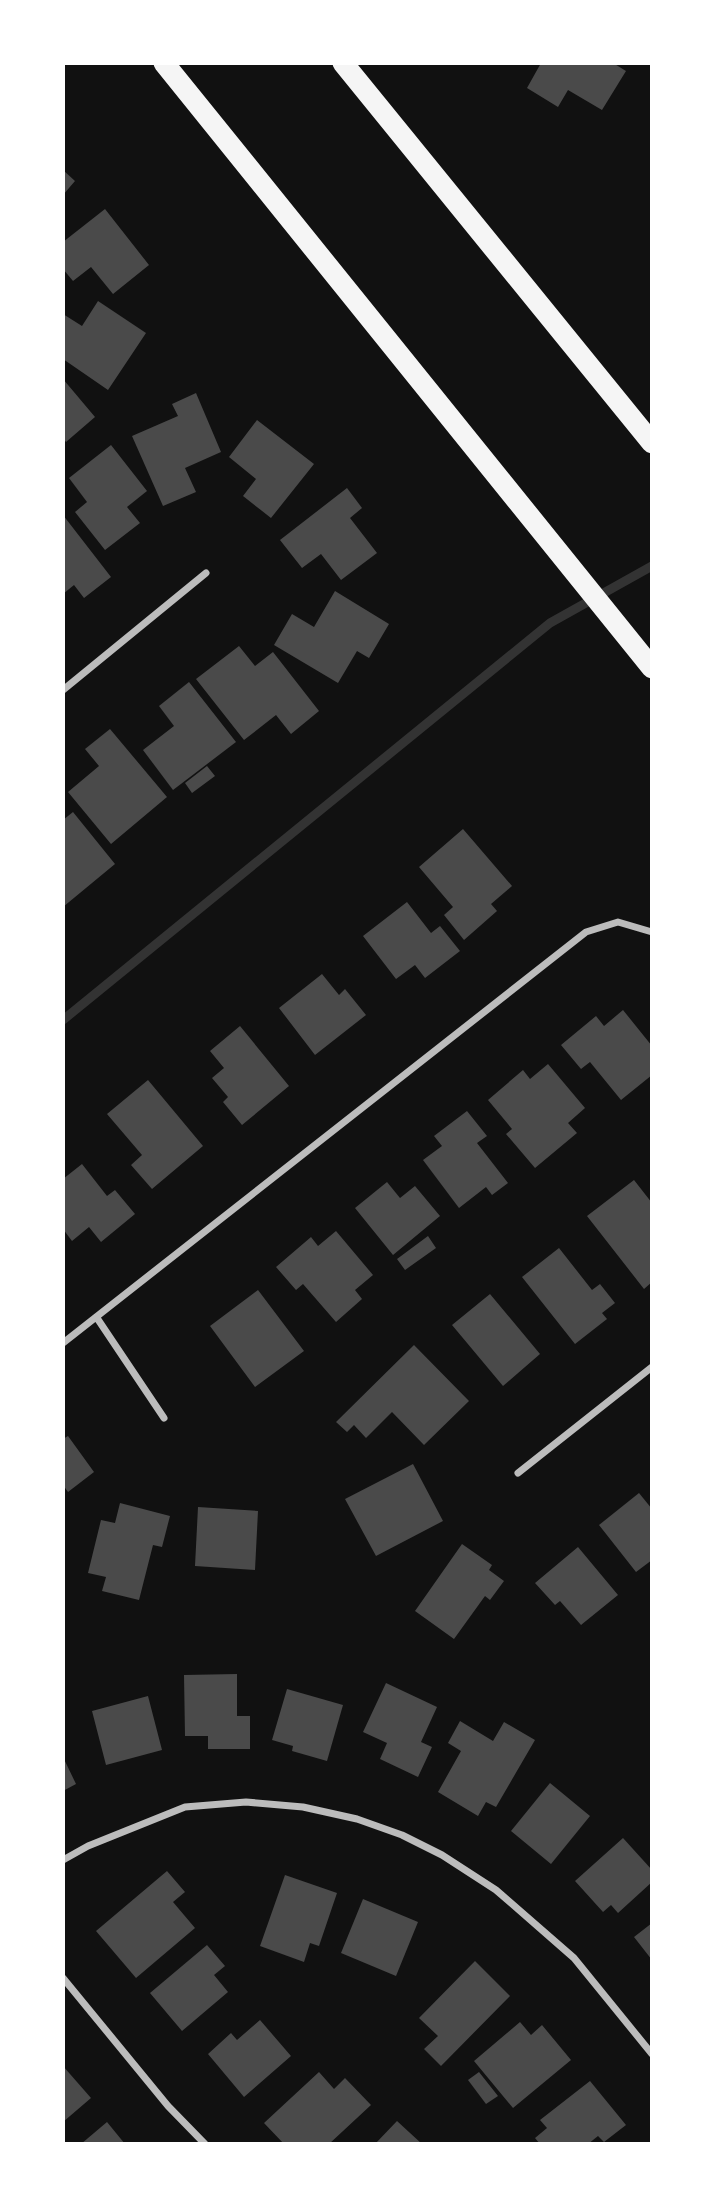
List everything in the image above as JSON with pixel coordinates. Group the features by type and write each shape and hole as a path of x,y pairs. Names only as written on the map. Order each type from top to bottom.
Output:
{"highway":[{"path":"164,63 649,664"},
{"path":"343,63 652,443"}],"street":[{"path":"63,690 206,573"},
{"path":"63,1343 586,932 618,922 652,932"},
{"path":"97,1318 164,1418"},
{"path":"518,1473 652,1367"},
{"path":"63,1860 88,1846 185,1807 246,1802 303,1807 356,1819 422,1845 496,1890 574,1958 652,2054"},
{"path":"63,1978 168,2106 205,2144"}],"building":[{"path":"541,63 613,63 626,71 602,110 568,90 558,107 527,88"},
{"path":"63,170 75,181 63,195"},
{"path":"105,209 149,265 113,294 91,267 73,281 63,269 63,242"},
{"path":"98,301 146,333 108,390 63,359 63,314 82,326"},
{"path":"63,379 95,417 66,442 63,438"},
{"path":"196,393 221,452 185,468 196,492 163,506 132,436 178,416 172,404"},
{"path":"257,420 314,464 271,518 243,496 256,479 229,457"},
{"path":"111,445 147,491 127,507 140,523 105,550 75,512 87,502 69,478"},
{"path":"347,488 362,508 350,518 377,553 341,580 321,554 302,568 280,540"},
{"path":"63,515 111,577 84,598 74,585 63,594"},
{"path":"335,591 389,624 369,658 357,651 338,683 274,645 292,614 314,627"},
{"path":"239,646 255,666 273,652 319,711 291,734 276,715 244,740 196,679"},
{"path":"189,682 236,742 173,790 143,750 174,726 159,706"},
{"path":"110,729 167,797 111,844 68,792 99,766 85,749"},
{"path":"207,766 215,776 192,793 185,783"},
{"path":"73,812 115,864 63,907 63,820"},
{"path":"463,829 512,886 491,904 497,911 464,940 444,915 453,907 419,867"},
{"path":"407,902 431,933 440,926 460,951 425,978 415,965 396,979 363,936"},
{"path":"322,974 339,995 345,989 366,1015 315,1055 279,1008"},
{"path":"623,1010 652,1046 652,1075 621,1100 590,1062 581,1069 561,1045 596,1016 604,1026"},
{"path":"240,1026 289,1086 242,1125 223,1102 228,1097 212,1078 224,1068 210,1051"},
{"path":"548,1064 585,1108 568,1123 577,1133 535,1168 506,1134 512,1129 488,1100 523,1070 530,1079"},
{"path":"148,1080 203,1146 152,1189 131,1165 142,1155 107,1114"},
{"path":"467,1111 487,1136 477,1143 508,1183 492,1195 486,1187 459,1208 423,1160 442,1146 434,1136"},
{"path":"82,1164 107,1196 115,1190 135,1214 101,1242 89,1227 72,1241 63,1229 63,1179"},
{"path":"634,1180 652,1203 652,1282 644,1289 587,1216"},
{"path":"387,1182 400,1198 415,1186 440,1216 393,1255 355,1208"},
{"path":"336,1231 373,1275 355,1290 362,1299 336,1322 303,1284 296,1290 276,1267 311,1237 318,1246"},
{"path":"428,1236 436,1248 405,1270 397,1259"},
{"path":"559,1248 592,1290 600,1284 615,1303 602,1313 607,1319 575,1344 522,1277"},
{"path":"258,1290 304,1351 255,1387 210,1326"},
{"path":"490,1294 540,1354 503,1386 452,1325"},
{"path":"414,1345 469,1401 424,1445 392,1412 366,1438 354,1425 347,1432 336,1422"},
{"path":"68,1436 94,1472 68,1492 63,1485 63,1439"},
{"path":"413,1464 443,1521 376,1556 345,1499"},
{"path":"639,1493 652,1509 652,1560 636,1572 599,1525"},
{"path":"120,1503 170,1516 162,1547 153,1545 139,1600 102,1591 106,1577 88,1573 101,1520 115,1523"},
{"path":"198,1507 258,1511 255,1570 195,1566"},
{"path":"462,1544 492,1565 489,1570 504,1581 490,1600 485,1596 454,1639 415,1611"},
{"path":"578,1547 618,1595 581,1625 560,1601 555,1605 535,1583"},
{"path":"237,1674 237,1716 250,1716 250,1749 208,1749 208,1736 185,1736 184,1675"},
{"path":"386,1683 437,1707 421,1742 432,1747 418,1777 380,1759 387,1743 363,1732"},
{"path":"287,1689 343,1705 327,1761 292,1751 293,1746 272,1740"},
{"path":"148,1696 162,1750 106,1765 92,1711"},
{"path":"460,1721 493,1741 504,1722 535,1740 496,1807 486,1802 478,1816 438,1792 461,1751 448,1743"},
{"path":"63,1757 76,1784 63,1791"},
{"path":"550,1783 590,1816 551,1864 511,1831"},
{"path":"623,1838 652,1870 652,1882 618,1913 611,1905 603,1912 575,1881"},
{"path":"167,1871 185,1892 173,1902 195,1928 136,1978 96,1931"},
{"path":"285,1875 337,1893 319,1946 310,1943 304,1962 260,1946"},
{"path":"363,1899 418,1922 396,1976 341,1953"},
{"path":"652,1923 652,1960 634,1937"},
{"path":"207,1945 225,1966 214,1975 228,1992 182,2031 150,1993"},
{"path":"475,1961 510,1996 441,2066 424,2049 438,2036 419,2018"},
{"path":"260,2020 291,2056 244,2097 208,2054 231,2033 237,2040"},
{"path":"520,2022 531,2035 542,2025 571,2060 513,2108 474,2061"},
{"path":"63,2066 91,2098 63,2122"},
{"path":"319,2072 334,2089 345,2078 371,2105 329,2144 284,2144 264,2123"},
{"path":"479,2072 498,2096 486,2104 468,2080"},
{"path":"590,2081 626,2125 604,2142 598,2136 588,2144 540,2144 535,2138 547,2128 540,2120"},
{"path":"397,2121 422,2144 375,2144"},
{"path":"107,2122 125,2144 81,2144"}],"waterway":[{"path":"63,1020 550,623 652,566"}]}
